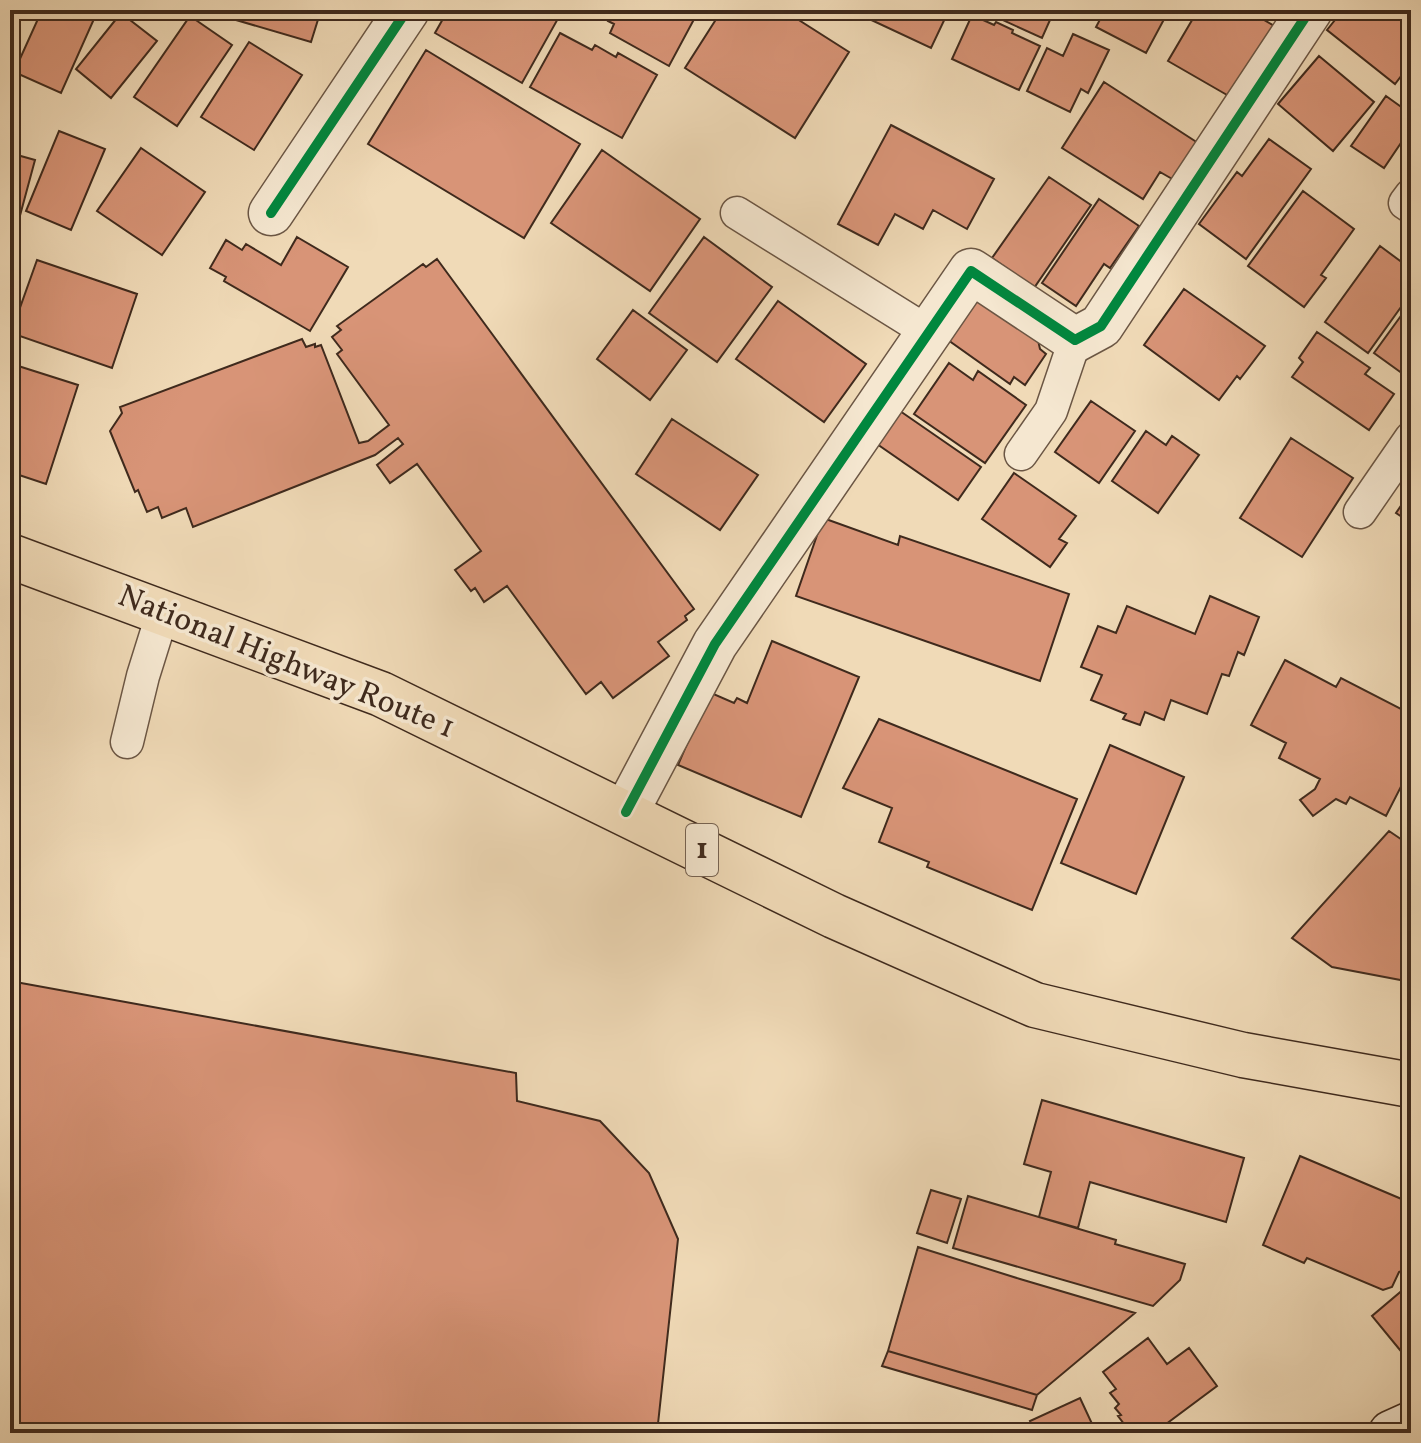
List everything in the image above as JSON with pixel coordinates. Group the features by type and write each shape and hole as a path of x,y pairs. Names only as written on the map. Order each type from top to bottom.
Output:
{"highway":[{"name":"National Highway Route 1","path":"10,556 381,694 834,916 1035,1005 1243,1055 1411,1085"}],"street":[{"path":"271,213 407,10"},
{"path":"626,812 715,644 971,271 1075,340 1101,326 1310,10"},
{"path":"1391,1433 1411,1424"}],"lane":[{"path":"1411,195 1405,203 1411,207"},
{"path":"737,213 928,332"},
{"path":"1021,454 1051,411 1075,340"},
{"path":"1360,512 1411,438"},
{"path":"127,742 163,612"}],"building":[{"path":"42,10 98,10 61,93 14,72"},
{"path":"202,10 321,10 311,42"},
{"path":"448,10 551,10 560,15 522,83 435,33"},
{"path":"614,10 699,10 669,66 610,33 614,24 608,21"},
{"path":"722,10 783,10 849,52 795,138 685,68"},
{"path":"850,10 949,10 931,48"},
{"path":"981,10 1060,10 1054,11 1042,38"},
{"path":"1105,10 1169,10 1146,53 1096,27"},
{"path":"1198,10 1247,10 1276,27 1234,99 1168,61"},
{"path":"1343,10 1411,10 1411,63 1395,84 1327,30"},
{"path":"121,13 157,41 111,98 76,69"},
{"path":"972,15 994,25 996,22 1040,46 1019,90 952,59"},
{"path":"190,16 232,45 177,126 134,97"},
{"path":"560,33 592,50 595,45 616,57 618,53 657,75 622,138 530,87"},
{"path":"1073,34 1109,50 1088,93 1081,89 1070,112 1027,91 1047,48 1063,56"},
{"path":"249,42 302,75 254,150 201,117"},
{"path":"426,50 580,144 524,238 368,144"},
{"path":"1319,56 1374,102 1333,151 1278,104"},
{"path":"1104,82 1198,143 1174,180 1160,172 1143,199 1062,148"},
{"path":"1386,96 1411,114 1411,128 1384,168 1351,146"},
{"path":"891,125 994,179 967,229 933,210 923,229 895,214 878,245 838,224"},
{"path":"59,131 105,149 71,230 26,211"},
{"path":"1269,139 1311,169 1246,259 1199,224 1237,172 1242,176"},
{"path":"141,148 205,192 162,255 97,211"},
{"path":"602,150 700,219 650,291 551,223"},
{"path":"10,153 35,160 18,223 10,220"},
{"path":"1049,177 1091,205 1034,288 992,258"},
{"path":"1303,191 1354,229 1321,275 1326,278 1304,307 1248,266"},
{"path":"1099,199 1139,226 1110,268 1104,264 1076,306 1042,283"},
{"path":"297,237 348,267 310,331 224,281 226,277 210,268 226,240 242,250 246,244 281,265"},
{"path":"704,237 772,287 717,362 649,313"},
{"path":"1380,246 1411,269 1411,293 1368,353 1325,322"},
{"path":"437,259 694,609 685,616 687,620 658,642 669,656 613,698 601,682 586,694 507,586 484,602 475,588 471,591 455,570 481,551 417,464 390,483 377,465 403,444 398,438 375,455 193,527 186,508 162,518 158,507 147,512 138,490 135,492 110,431 122,413 120,407 302,339 306,347 321,345 359,443 368,441 389,425 337,354 342,350 332,337 341,330 337,326 423,264 426,267"},
{"path":"37,260 137,294 112,368 11,333"},
{"path":"1184,289 1265,346 1219,400 1144,345"},
{"path":"978,299 1038,340 1040,349 1046,354 1025,385 1014,377 1010,384 948,340"},
{"path":"778,301 866,364 824,422 736,359"},
{"path":"1411,302 1411,378 1410,379 1374,353"},
{"path":"633,310 687,350 650,400 597,359"},
{"path":"1317,332 1370,368 1365,374 1394,394 1369,430 1292,377 1303,362 1299,358"},
{"path":"949,363 973,380 978,371 1026,405 985,463 914,414"},
{"path":"12,364 78,385 46,484 10,472"},
{"path":"1091,401 1135,431 1099,483 1055,452"},
{"path":"900,411 981,467 958,500 877,444"},
{"path":"672,419 758,475 720,530 636,474"},
{"path":"1146,431 1166,445 1172,436 1199,455 1158,513 1112,481"},
{"path":"1291,438 1353,478 1302,557 1240,518"},
{"path":"1014,473 1076,516 1059,539 1067,543 1050,567 982,519"},
{"path":"1411,491 1411,523 1396,513"},
{"path":"823,518 898,545 900,536 1069,594 1040,681 796,596"},
{"path":"1210,596 1259,617 1244,655 1238,652 1229,676 1222,674 1207,714 1171,700 1164,720 1145,712 1140,725 1123,719 1126,714 1091,700 1102,675 1081,667 1098,626 1116,633 1127,606 1195,634"},
{"path":"772,641 859,677 801,817 678,765 709,692 734,703 737,698 747,703"},
{"path":"1285,660 1336,687 1341,678 1411,714 1411,767 1386,816 1350,797 1346,804 1336,799 1313,816 1300,800 1315,789 1320,779 1279,758 1286,743 1251,725"},
{"path":"879,719 1077,799 1032,910 927,867 929,862 879,842 892,808 843,788"},
{"path":"1110,745 1184,777 1136,894 1061,863"},
{"path":"1389,831 1411,846 1411,982 1332,967 1292,938"},
{"path":"10,981 516,1073 517,1101 600,1121 649,1173 678,1239 657,1433 10,1433"},
{"path":"1042,1100 1244,1158 1226,1222 1090,1182 1078,1228 1039,1217 1051,1172 1024,1164"},
{"path":"1300,1156 1411,1203 1411,1267 1399,1272 1392,1287 1383,1290 1307,1258 1304,1263 1263,1245"},
{"path":"931,1190 961,1199 947,1243 917,1233"},
{"path":"968,1196 1185,1264 1180,1280 1153,1306 953,1248"},
{"path":"918,1247 1135,1313 1037,1395 888,1351"},
{"path":"1411,1283 1411,1341 1400,1350 1372,1316"},
{"path":"1148,1338 1167,1364 1189,1348 1217,1386 1154,1433 1131,1433 1115,1408 1119,1404 1110,1393 1116,1389 1103,1372"},
{"path":"888,1351 1037,1395 1032,1410 882,1366"},
{"path":"1080,1398 1094,1428 1084,1433 1019,1433 1033,1427 1030,1421"}],"cycle path":[{"path":"271,213 407,10"},
{"path":"626,812 715,644 971,271 1075,340 1101,326 1310,10"}]}
